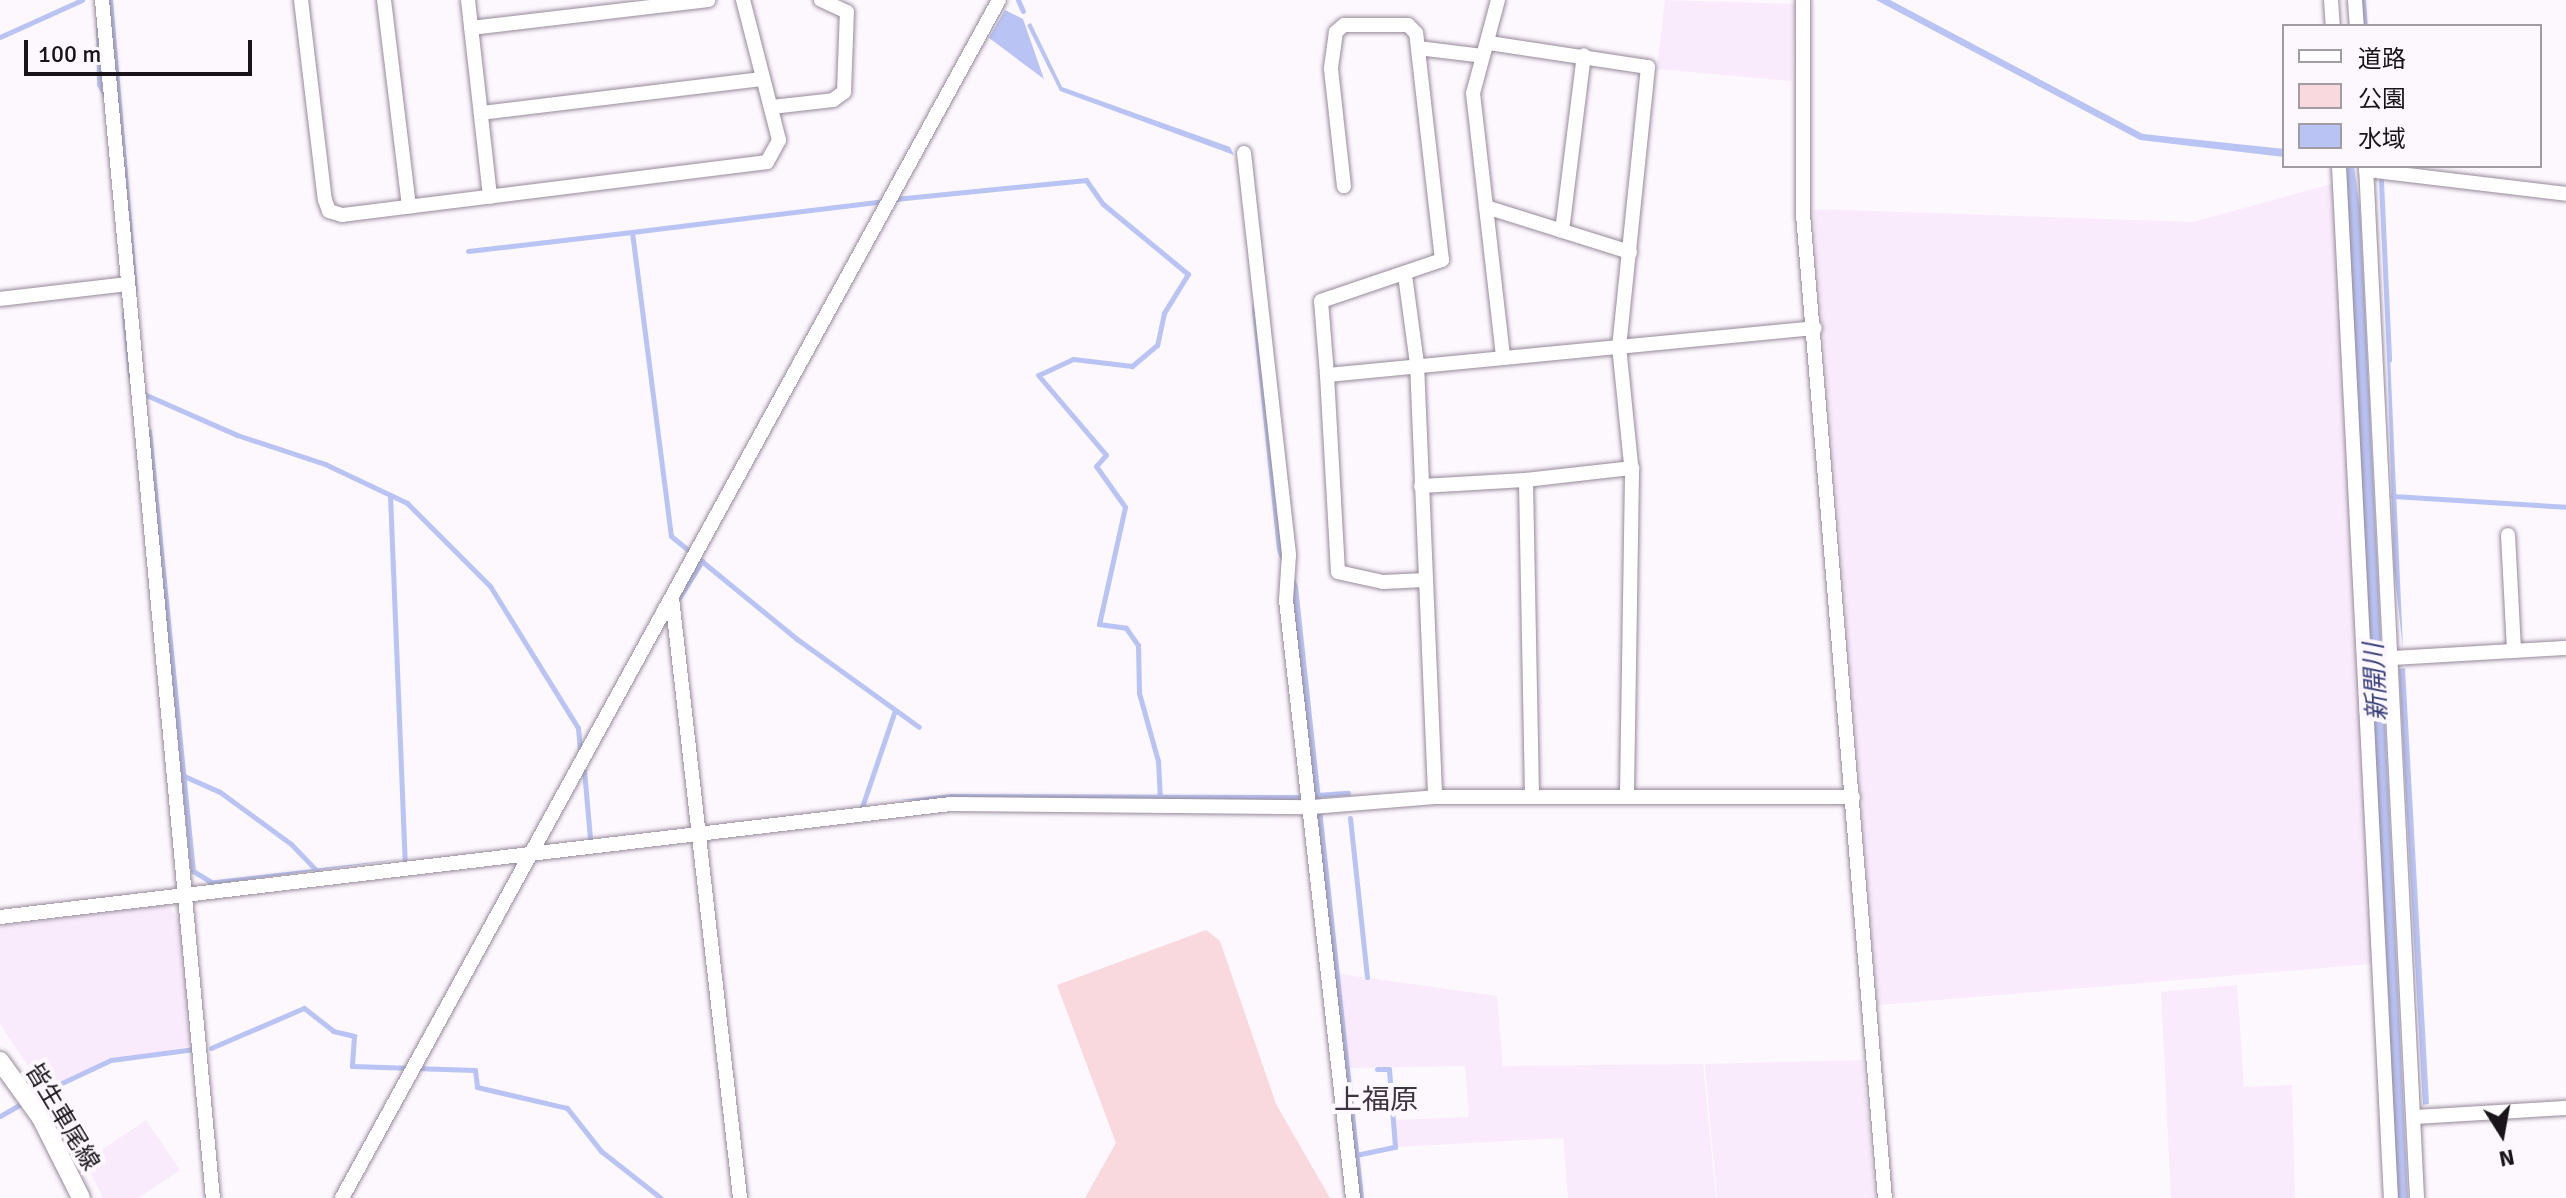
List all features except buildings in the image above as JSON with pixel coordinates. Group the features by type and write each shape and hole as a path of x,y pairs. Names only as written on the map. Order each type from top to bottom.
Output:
{"main road":[{"name":"皆生車尾線","path":"0,1061 41,1118 81,1198"}],"street":[{"path":"102,0 213,1198"},
{"path":"301,0 327,208 342,215 760,165 772,157 779,140 743,0"},
{"path":"384,0 409,206"},
{"path":"468,0 490,197"},
{"path":"471,28 708,0"},
{"path":"772,107 833,100 844,92 847,12 821,0"},
{"path":"342,1198 999,0"},
{"path":"1498,0 1473,93 1503,357"},
{"path":"1803,0 1800,140 1885,1198"},
{"path":"2331,0 2333,24"},
{"path":"2355,0 2357,24"},
{"path":"1344,186 1331,69 1338,28 1403,24 1415,30 1418,48 1442,260 1321,301 1338,572 1383,582 1425,580"},
{"path":"1418,48 1584,55 1648,67 1619,346 1632,468 1627,794"},
{"path":"1562,231 1584,55"},
{"path":"481,113 763,79"},
{"path":"1244,153 1289,555 1286,584 1313,803 1353,1198"},
{"path":"2355,172 2566,194"},
{"path":"2355,172 2391,658 2417,1198"},
{"path":"2355,172 2391,1198"},
{"path":"1486,207 1630,252"},
{"path":"1405,275 1417,364 1435,797"},
{"path":"0,299 127,284"},
{"path":"1327,375 1815,328"},
{"path":"1421,486 1526,480 1632,468"},
{"path":"1526,480 1532,795"},
{"path":"2508,535 2514,651"},
{"path":"672,598 740,1198"},
{"path":"2391,658 2566,648"},
{"path":"0,917 951,804 1313,803 1435,797 1627,794 1853,797"},
{"path":"2414,1117 2566,1108"}],"shaded area":[{"path":"1665,0 1795,4 1792,81 1657,69"},
{"path":"2335,183 2374,958 2369,964 1878,1005 1813,209 2193,222"},
{"path":"165,905 181,919 195,1046 110,1059 43,1089 0,1024 0,926"},
{"path":"1340,974 1497,996 1503,1066 1703,1064 1716,1198 1568,1198 1563,1138 1397,1147 1395,1120 1469,1117 1465,1066 1350,1068"},
{"path":"2237,985 2244,1087 2292,1085 2295,1198 2171,1198 2161,992"},
{"path":"1863,1060 1875,1198 1717,1198 1705,1064"},
{"path":"146,1120 180,1170 138,1198 103,1198 85,1161"}],"green space":[{"path":"1206,930 1220,941 1276,1104 1330,1198 1085,1198 1116,1143 1057,985"}],"water":[{"path":"1876,0 1890,0 2143,134 2282,149 2282,157 2140,140"},
{"path":"1005,10 1023,19 1044,79 989,38"},
{"path":"1031,23 1062,87 1230,147 1234,155 1060,91 1027,25"},
{"path":"1251,156 1265,271 1259,310 1284,549 1298,587 1364,1198 1359,1198 1313,813 901,800 951,794 1314,795 1290,587 1277,550 1252,310 1258,272"},
{"name":"新開川","path":"2344,168 2354,168 2360,209 2408,1198 2394,1198 2389,1007"},
{"path":"2387,354 2390,354 2403,649 2394,568"},
{"path":"2405,668 2429,1104 2423,1105 2399,669"},
{"path":"410,858 208,885 207,881"}],"waterway":[{"path":"0,37 82,0"},
{"path":"110,0 135,290"},
{"path":"1018,0 1023,11"},
{"path":"2363,0 2365,24"},
{"path":"98,25 99,84 106,97"},
{"path":"895,199 1086,180 1103,204 1188,274 1164,313 1157,345 1132,366 1073,359 1038,375 1106,455 1096,466 1125,507 1099,624 1126,628 1138,645 1139,693 1158,761 1160,798"},
{"path":"2381,181 2389,360"},
{"path":"632,232 885,201"},
{"path":"468,251 632,232 671,536 797,639 919,727"},
{"path":"124,314 130,376"},
{"path":"144,394 237,435 325,464 407,503 490,586 578,728 580,749"},
{"path":"149,431 193,871 213,883"},
{"path":"390,495 405,861"},
{"path":"2393,496 2566,507"},
{"path":"679,598 702,561"},
{"path":"862,807 895,710"},
{"path":"584,770 590,838"},
{"path":"184,776 220,792 291,844 317,871"},
{"path":"1317,795 1348,793"},
{"path":"1350,818 1367,977"},
{"path":"211,1048 304,1008 333,1031 354,1036 352,1066 475,1070 477,1087 567,1108 601,1151 661,1198"},
{"path":"32,1097 111,1060 194,1049"},
{"path":"1356,1155 1395,1147 1389,1069 1377,1069"},
{"path":"0,1116 24,1102"}],"district":[{"name":"上福原","path":"1376,1100"}]}
